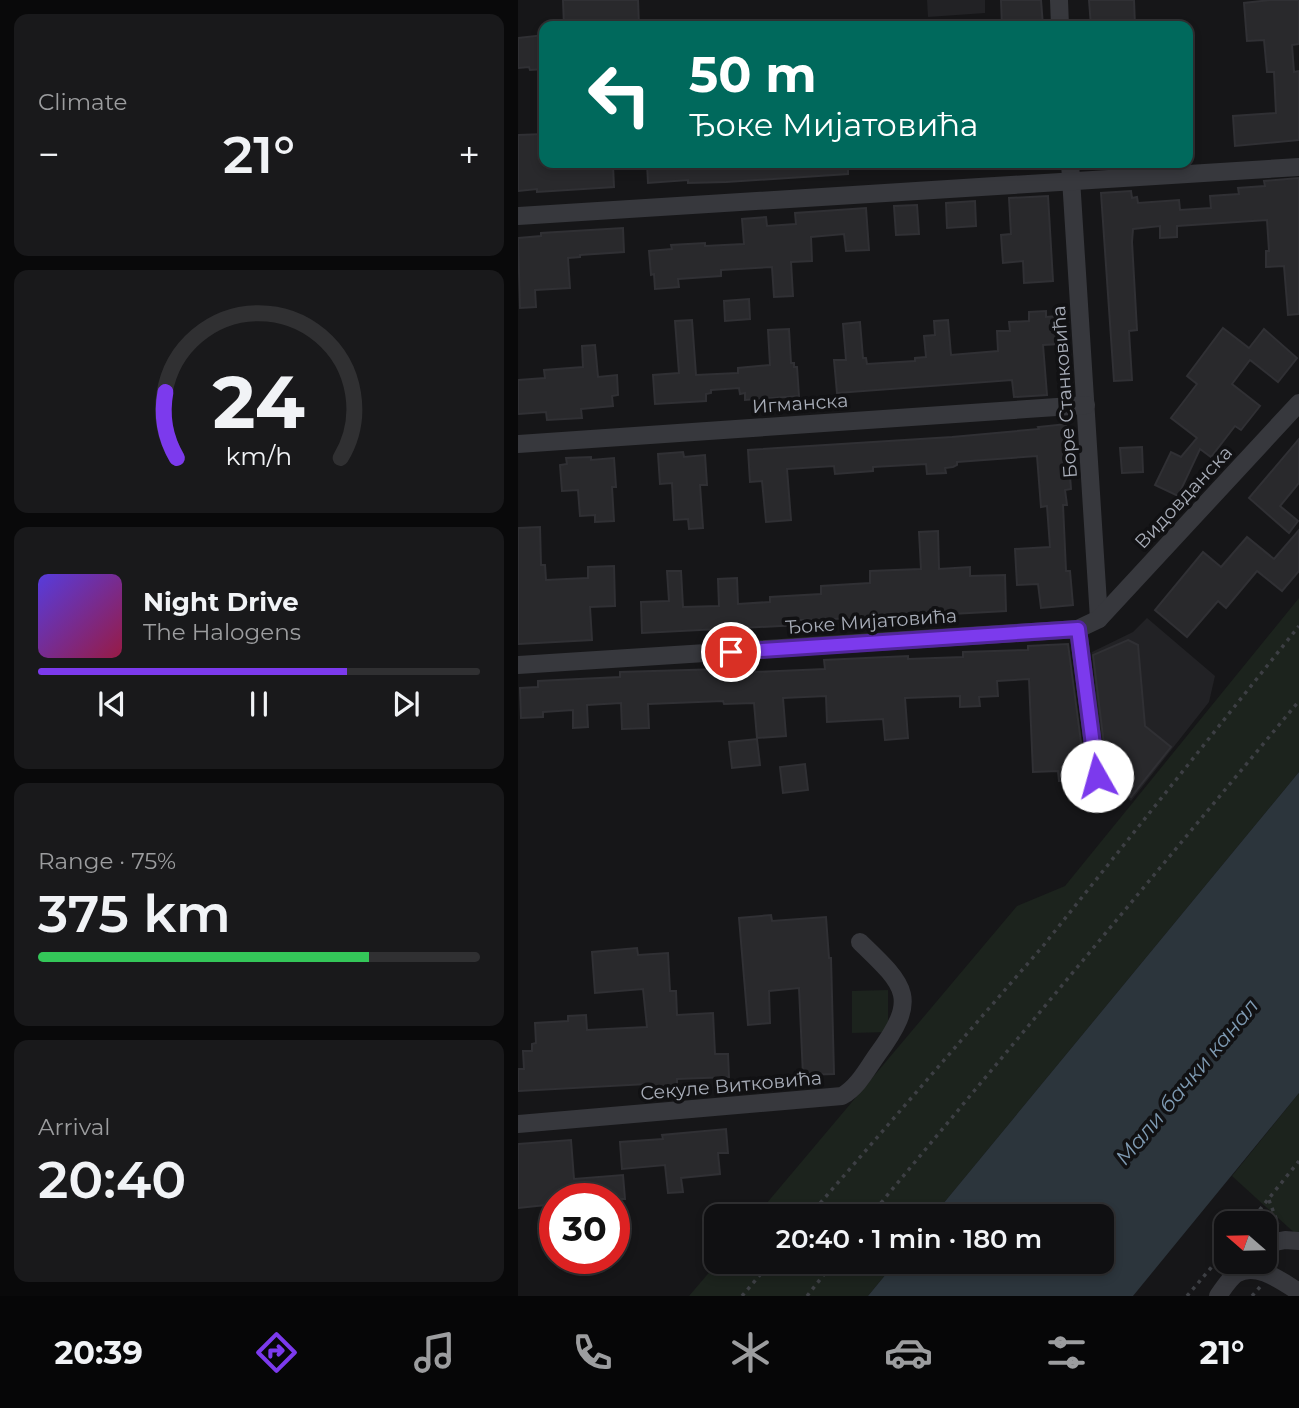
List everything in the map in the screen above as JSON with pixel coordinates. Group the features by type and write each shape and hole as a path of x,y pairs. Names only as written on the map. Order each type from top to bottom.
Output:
{"street":[{"path":"1059,0 1060,21"},
{"path":"518,216 1299,167"},
{"name":"Боре Станковића","path":"1070,168 1099,619"},
{"name":"Видовданска","path":"1099,619 1299,403"},
{"name":"Игманска","path":"518,444 1086,405"},
{"name":"Ђоке Мијатовића","path":"518,665 1078,629 1099,619"},
{"path":"1078,629 1097,776"},
{"name":"Секуле Витковића","path":"518,1124 842,1096 853,1088 892,1035 903,1009 899,985 892,972 860,942"},
{"path":"1278,1241 1299,1241"},
{"path":"1218,1296 1236,1274"},
{"path":"1266,1274 1299,1292"}],"path":[{"path":"818,1204 1042,946 1299,626"},
{"path":"880,1204 1299,701"},
{"path":"1259,1211 1299,1161"},
{"path":"1187,1296 1214,1264"},
{"path":"742,1296 761,1274"},
{"path":"807,1296 824,1274"}],"shaded area":[{"path":"927,0 985,0 985,13 928,17"},
{"path":"1299,598 1299,772 943,1204 766,1204 1017,906 1065,886"},
{"path":"1147,618 1215,676 1209,702 1131,801 1103,779 1092,652 1133,632"},
{"path":"888,990 888,1032 852,1033 852,991"},
{"path":"1299,1093 1299,1237 1278,1218 1278,1211 1270,1211 1232,1176"},
{"path":"708,1274 886,1274 868,1296 689,1296"}],"water":[{"name":"Мали бачки канал","path":"1299,772 1299,1093 1133,1296 868,1296 886,1274 1114,1274 1114,1204 943,1204"}],"building":[{"path":"563,0 638,0 639,21 564,21"},
{"path":"1001,0 1041,0 1043,21 1002,21"},
{"path":"1089,0 1134,0 1135,21 1091,21"},
{"path":"1299,0 1299,44 1292,45 1294,72 1299,71 1299,140 1235,146 1233,116 1276,113 1274,72 1267,72 1264,40 1247,41 1244,3"},
{"path":"539,36 539,69 518,68 518,38"},
{"path":"539,134 539,168 613,168 614,187 518,191 518,135"},
{"path":"647,168 848,168 848,174 726,182 688,183 688,180 648,183"},
{"path":"1299,178 1299,314 1288,315 1284,266 1266,267 1266,251 1269,251 1267,220 1177,226 1177,237 1160,238 1160,226 1133,229 1137,330 1129,331 1132,380 1114,381 1101,193 1131,191 1132,198 1137,197 1138,203 1179,200 1180,210 1211,208 1210,196 1239,194 1238,188 1265,186 1264,181"},
{"path":"1048,196 1053,281 1024,283 1023,261 1003,263 1001,235 1011,234 1009,198"},
{"path":"975,201 976,226 947,228 946,203"},
{"path":"917,205 919,234 896,235 894,206"},
{"path":"866,208 869,250 846,251 844,234 811,237 812,261 791,262 793,296 774,297 772,267 721,270 721,276 678,279 679,287 655,289 649,251 672,249 671,245 744,244 742,219 766,217 767,226 796,224 795,213"},
{"path":"623,228 624,252 568,258 570,288 535,290 536,307 520,308 518,238 541,236 541,233"},
{"path":"749,299 750,319 725,321 724,301"},
{"path":"1046,311 1046,317 1057,316 1059,344 1043,345 1047,395 1014,397 1012,380 837,393 834,360 846,360 843,324 860,322 863,358 866,358 867,364 915,361 915,358 926,357 924,336 935,335 934,321 948,320 951,355 998,351 997,331 1010,331 1009,322 1029,321 1029,312"},
{"path":"692,320 696,375 738,373 738,368 770,365 768,330 789,329 791,363 797,367 799,396 745,400 745,393 740,394 739,388 711,390 711,393 706,394 706,401 655,404 653,375 679,373 675,321"},
{"path":"1223,328 1249,348 1264,329 1297,358 1278,382 1250,360 1232,384 1260,406 1241,430 1235,426 1211,457 1200,449 1178,496 1155,485 1171,452 1181,457 1197,438 1171,418 1197,384 1187,376"},
{"path":"595,345 598,377 617,375 618,395 612,396 613,406 581,409 582,418 547,420 546,412 518,414 518,380 545,378 544,370 583,367 582,346"},
{"path":"1066,424 1071,489 1065,490 1067,505 1063,505 1066,571 1070,571 1073,605 1041,608 1038,584 1017,585 1015,549 1050,547 1047,506 1041,507 1037,456 957,462 953,467 945,468 946,473 927,474 926,464 873,467 873,471 835,474 834,466 787,469 791,520 766,522 762,481 750,482 748,450 952,437"},
{"path":"1299,439 1299,483 1280,506 1298,521 1289,533 1249,498"},
{"path":"1142,447 1143,472 1122,473 1120,448"},
{"path":"683,452 684,457 705,455 707,485 700,485 703,528 689,529 688,519 674,520 672,483 660,484 658,454"},
{"path":"591,457 591,460 614,458 614,521 595,522 595,515 580,516 578,490 562,491 560,465 567,464 566,458"},
{"path":"540,527 541,565 545,565 546,580 588,578 588,567 614,566 615,606 590,607 592,640 518,644 518,528"},
{"path":"1299,530 1299,571 1282,591 1257,571 1226,608 1218,601 1187,637 1155,610 1203,552 1221,567 1247,537 1274,559"},
{"path":"938,531 939,569 970,567 970,576 1005,575 1006,611 951,614 952,619 923,620 922,616 799,620 799,625 642,633 641,602 669,601 667,571 681,571 683,607 719,606 718,579 737,578 738,604 770,602 770,597 821,594 821,586 870,583 870,571 921,569 919,532"},
{"path":"1128,640 1138,645 1145,726 1171,747 1131,797 1108,777 1093,655"},
{"path":"1068,644 1086,780 1059,781 1058,771 1033,772 1029,679 997,681 998,696 979,697 980,706 960,707 960,696 905,698 908,738 885,740 883,719 827,722 826,696 783,698 786,736 757,738 754,703 724,704 723,701 648,704 649,728 622,729 621,703 587,705 588,727 573,728 573,710 543,712 543,717 521,718 520,688 538,687 538,681 620,677 620,672 722,669 722,666 754,665 755,672 825,669 824,660 908,656 908,659 963,657 963,652 1028,650 1028,646"},
{"path":"757,739 760,765 732,768 729,742"},
{"path":"805,764 808,790 783,793 780,767"},
{"path":"771,915 772,921 826,917 831,958 834,1074 803,1075 799,988 769,991 770,1023 748,1025 739,918"},
{"path":"637,948 638,955 668,953 670,991 676,991 677,1015 713,1013 715,1054 728,1054 729,1077 677,1079 677,1085 647,1087 647,1084 518,1091 518,1069 524,1069 523,1051 532,1051 532,1044 536,1043 535,1023 568,1021 568,1016 586,1015 587,1030 647,1027 643,989 595,993 592,952"},
{"path":"726,1129 728,1153 718,1153 720,1174 681,1178 683,1192 668,1193 665,1165 622,1169 620,1142 663,1139 662,1135"},
{"path":"571,1140 574,1179 623,1175 624,1183 539,1183 539,1206 518,1208 518,1144"}],"route":[{"path":"731,652 1078,629 1097,776"}]}
